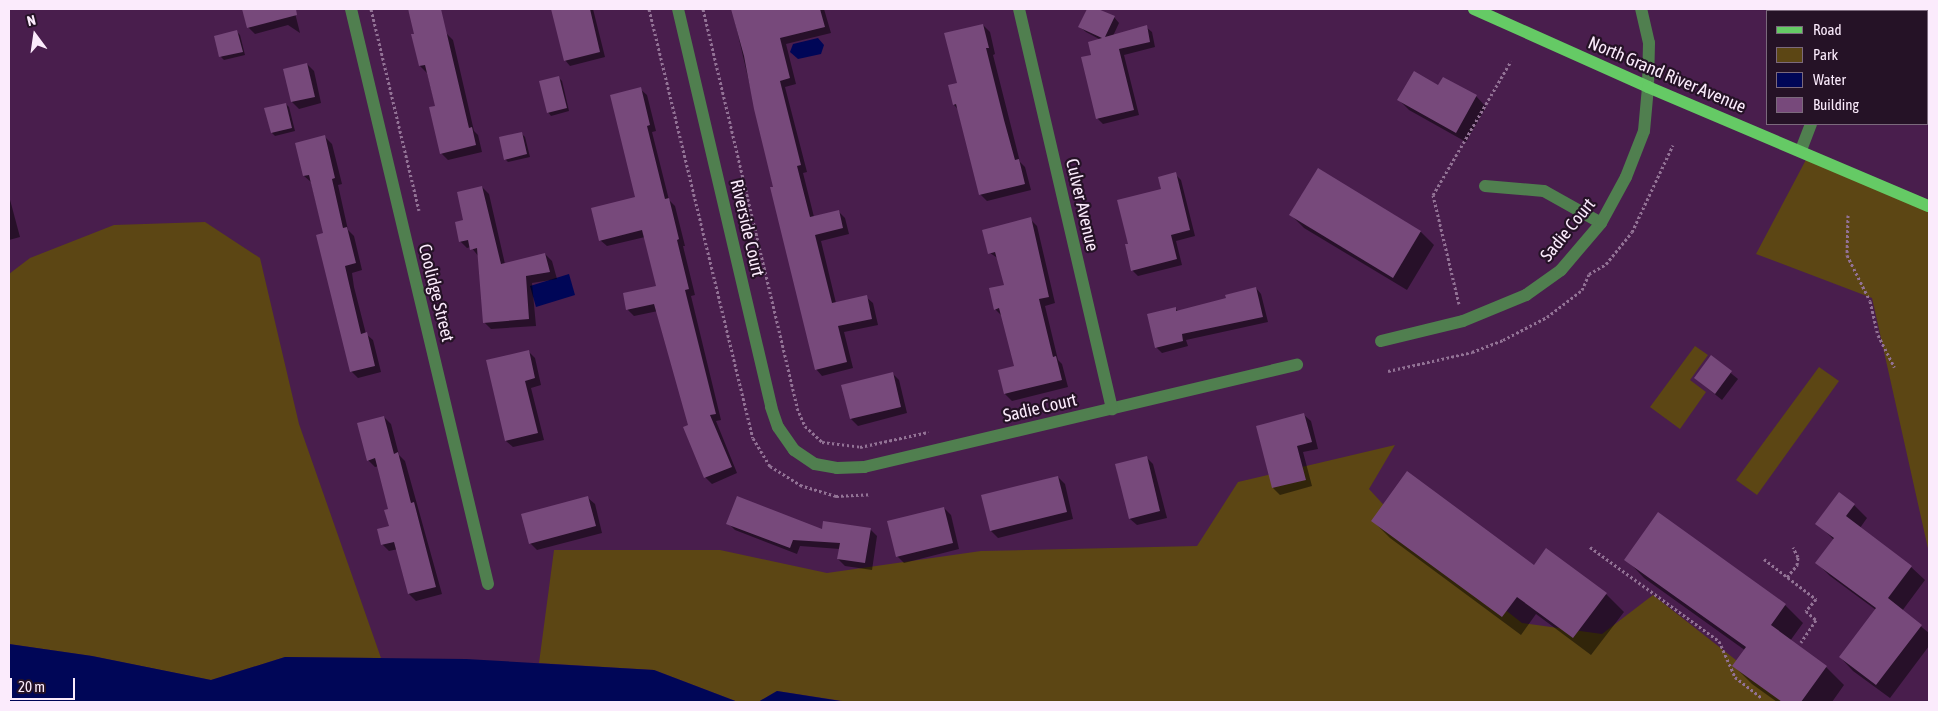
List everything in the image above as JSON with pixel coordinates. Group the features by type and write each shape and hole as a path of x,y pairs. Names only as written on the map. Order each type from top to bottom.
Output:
{"main road":[{"name":"North Grand River Avenue","path":"1474,9 1648,87 1801,150 1929,206"}],"street":[{"name":"Coolidge Street","path":"351,9 488,584"},
{"name":"Riverside Court","path":"678,9 771,407 778,427 794,450"},
{"name":"Culver Avenue","path":"1018,9 1112,409"},
{"name":"Sadie Court","path":"1380,341 1463,321 1526,295 1561,270 1601,223 1626,177 1644,131 1649,43 1641,9"},
{"path":"1801,150 1812,125"},
{"path":"1484,186 1544,191 1601,223"},
{"name":"Sadie Court","path":"794,450 815,464 837,468 864,467 1297,365"}],"path":[{"path":"371,9 419,210"},
{"path":"703,9 797,408 805,426 822,442 860,447 928,432"},
{"path":"1463,321 1433,195 1511,61"},
{"path":"1848,215 1847,255 1870,301 1878,335 1894,366"},
{"path":"1590,547 1719,641 1736,677 1762,698"},
{"path":"1787,577 1797,565 1798,558 1793,548"},
{"path":"1764,559 1816,599 1806,611 1816,620 1801,642"}],"green space":[{"path":"1809,154 1929,206 1929,553 1872,298 1756,254"},
{"path":"205,222 260,258 299,424 381,658 285,657 211,680 92,656 9,644 9,274 30,258 114,225"},
{"path":"1695,346 1708,355 1690,380 1706,392 1680,429 1650,407"},
{"path":"1819,367 1839,381 1757,495 1736,480"},
{"path":"1395,445 1369,489 1416,540 1522,623 1602,634 1653,595 1755,675 1785,702 849,702 777,691 758,702 738,702 654,670 539,663 554,550 720,550 827,573 981,551 1197,546 1238,482"}],"water":[{"path":"818,38 824,45 821,54 798,59 790,52 793,44"},
{"path":"569,274 575,295 536,307 530,286"},
{"path":"9,644 92,656 211,680 285,657 466,659 654,670 738,702 9,702"},
{"path":"777,691 847,702 758,702"}],"building":[{"path":"242,9 296,9 297,15 247,28"},
{"path":"408,9 441,9 469,128 472,127 476,145 440,154 429,107 435,106 425,65 419,66 411,34 414,34"},
{"path":"551,9 590,9 600,52 564,61"},
{"path":"731,9 820,9 825,27 780,38 790,78 780,81 801,165 797,166 810,217 839,210 843,228 815,235 832,303 867,295 872,319 838,326 847,362 815,370 770,187 773,187 754,109 744,56"},
{"path":"1087,9 1098,9 1115,16 1105,37 1147,25 1150,42 1119,49 1134,110 1096,119 1081,57 1091,55 1088,42 1102,38 1078,27"},
{"path":"983,24 989,48 986,48 1004,120 1015,160 1019,159 1025,184 979,195 956,104 953,105 948,85 957,83 944,33"},
{"path":"237,30 243,52 219,57 214,36"},
{"path":"307,63 315,97 291,102 283,69"},
{"path":"1414,71 1438,85 1443,77 1477,95 1456,133 1397,100"},
{"path":"559,76 567,108 547,113 539,81"},
{"path":"641,87 650,125 647,126 665,199 669,198 679,239 677,240 689,289 685,290 716,414 710,415 732,467 704,478 683,427 688,425 654,304 626,310 623,293 656,286 642,230 599,241 591,208 635,197 610,95"},
{"path":"286,103 292,128 271,133 264,108"},
{"path":"522,132 527,154 504,160 499,137"},
{"path":"325,135 335,178 332,179 343,228 347,227 356,263 345,266 361,334 367,332 375,366 350,372 316,235 323,233 309,175 303,176 295,143"},
{"path":"1318,168 1421,231 1393,278 1289,215"},
{"path":"1176,172 1190,230 1171,235 1177,259 1131,271 1125,244 1128,244 1117,200 1161,189 1158,177"},
{"path":"482,186 501,264 545,253 550,272 526,276 529,319 483,323 477,248 470,250 468,240 459,242 455,222 463,220 457,192"},
{"path":"1031,217 1049,297 1039,299 1053,357 1056,356 1062,380 1004,394 998,370 1014,366 999,308 994,310 989,288 1004,285 995,252 988,254 982,230"},
{"path":"1256,287 1263,317 1182,334 1183,341 1155,348 1147,314 1176,307 1176,311 1226,298 1225,295"},
{"path":"529,350 535,378 525,381 538,433 505,441 486,360"},
{"path":"1711,355 1732,371 1715,394 1694,378"},
{"path":"893,372 901,407 850,419 841,385"},
{"path":"1304,413 1312,442 1297,446 1306,480 1272,488 1256,426"},
{"path":"384,416 394,454 398,452 411,503 414,502 436,587 408,594 394,542 381,545 377,529 389,526 384,510 388,509 375,458 367,461 357,423"},
{"path":"1147,456 1160,511 1129,519 1115,464"},
{"path":"1407,471 1534,565 1546,548 1607,593 1573,638 1517,597 1502,617 1371,521"},
{"path":"1058,476 1067,512 990,531 981,495"},
{"path":"1839,492 1855,504 1846,516 1912,566 1888,598 1922,625 1876,685 1839,657 1876,608 1815,563 1834,538 1815,524"},
{"path":"588,496 596,526 529,544 521,514"},
{"path":"737,496 822,529 823,521 871,528 865,563 837,559 840,543 793,540 790,548 726,524"},
{"path":"944,507 953,543 896,557 887,521"},
{"path":"1658,512 1786,604 1771,625 1827,666 1801,702 1782,702 1732,666 1746,647 1624,560"}]}
